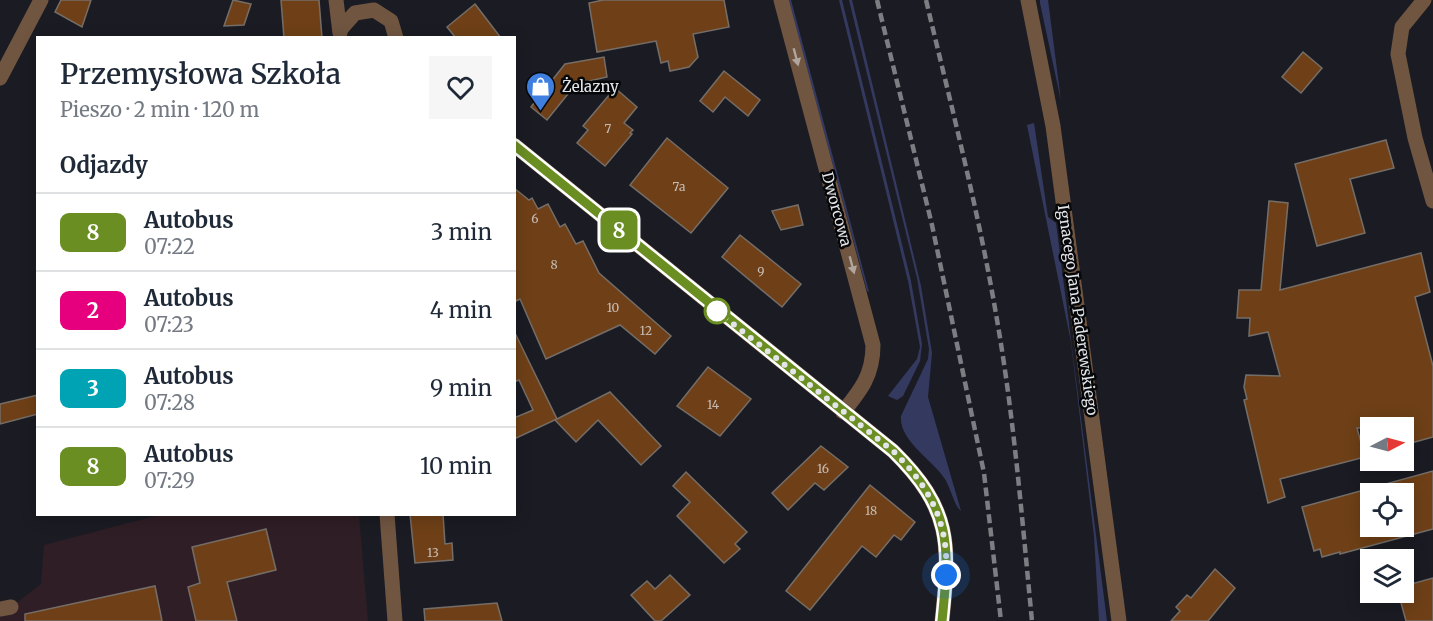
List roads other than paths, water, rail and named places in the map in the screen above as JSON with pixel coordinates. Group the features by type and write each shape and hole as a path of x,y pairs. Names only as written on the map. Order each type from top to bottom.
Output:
{"street":[{"path":"0,78 41,0"},
{"path":"336,0 340,34"},
{"name":"Dworcowa","path":"781,0 873,345 870,373 864,386 843,412"},
{"name":"Ignacego Jana Paderewskiego","path":"1028,0 1055,137 1119,621"},
{"path":"1424,0 1402,27 1398,54 1415,138 1433,201"},
{"path":"340,34 355,13 371,5 391,21 395,36"},
{"path":"516,147 893,451 911,468 938,510 947,558 942,621"},
{"path":"387,516 395,621"}],"railway":[{"path":"877,0 932,225 984,473 1001,621"},
{"path":"926,0 973,196 996,314 1013,429 1032,621"}],"place":[{"name":"Żelazny","path":"541,112"}]}
